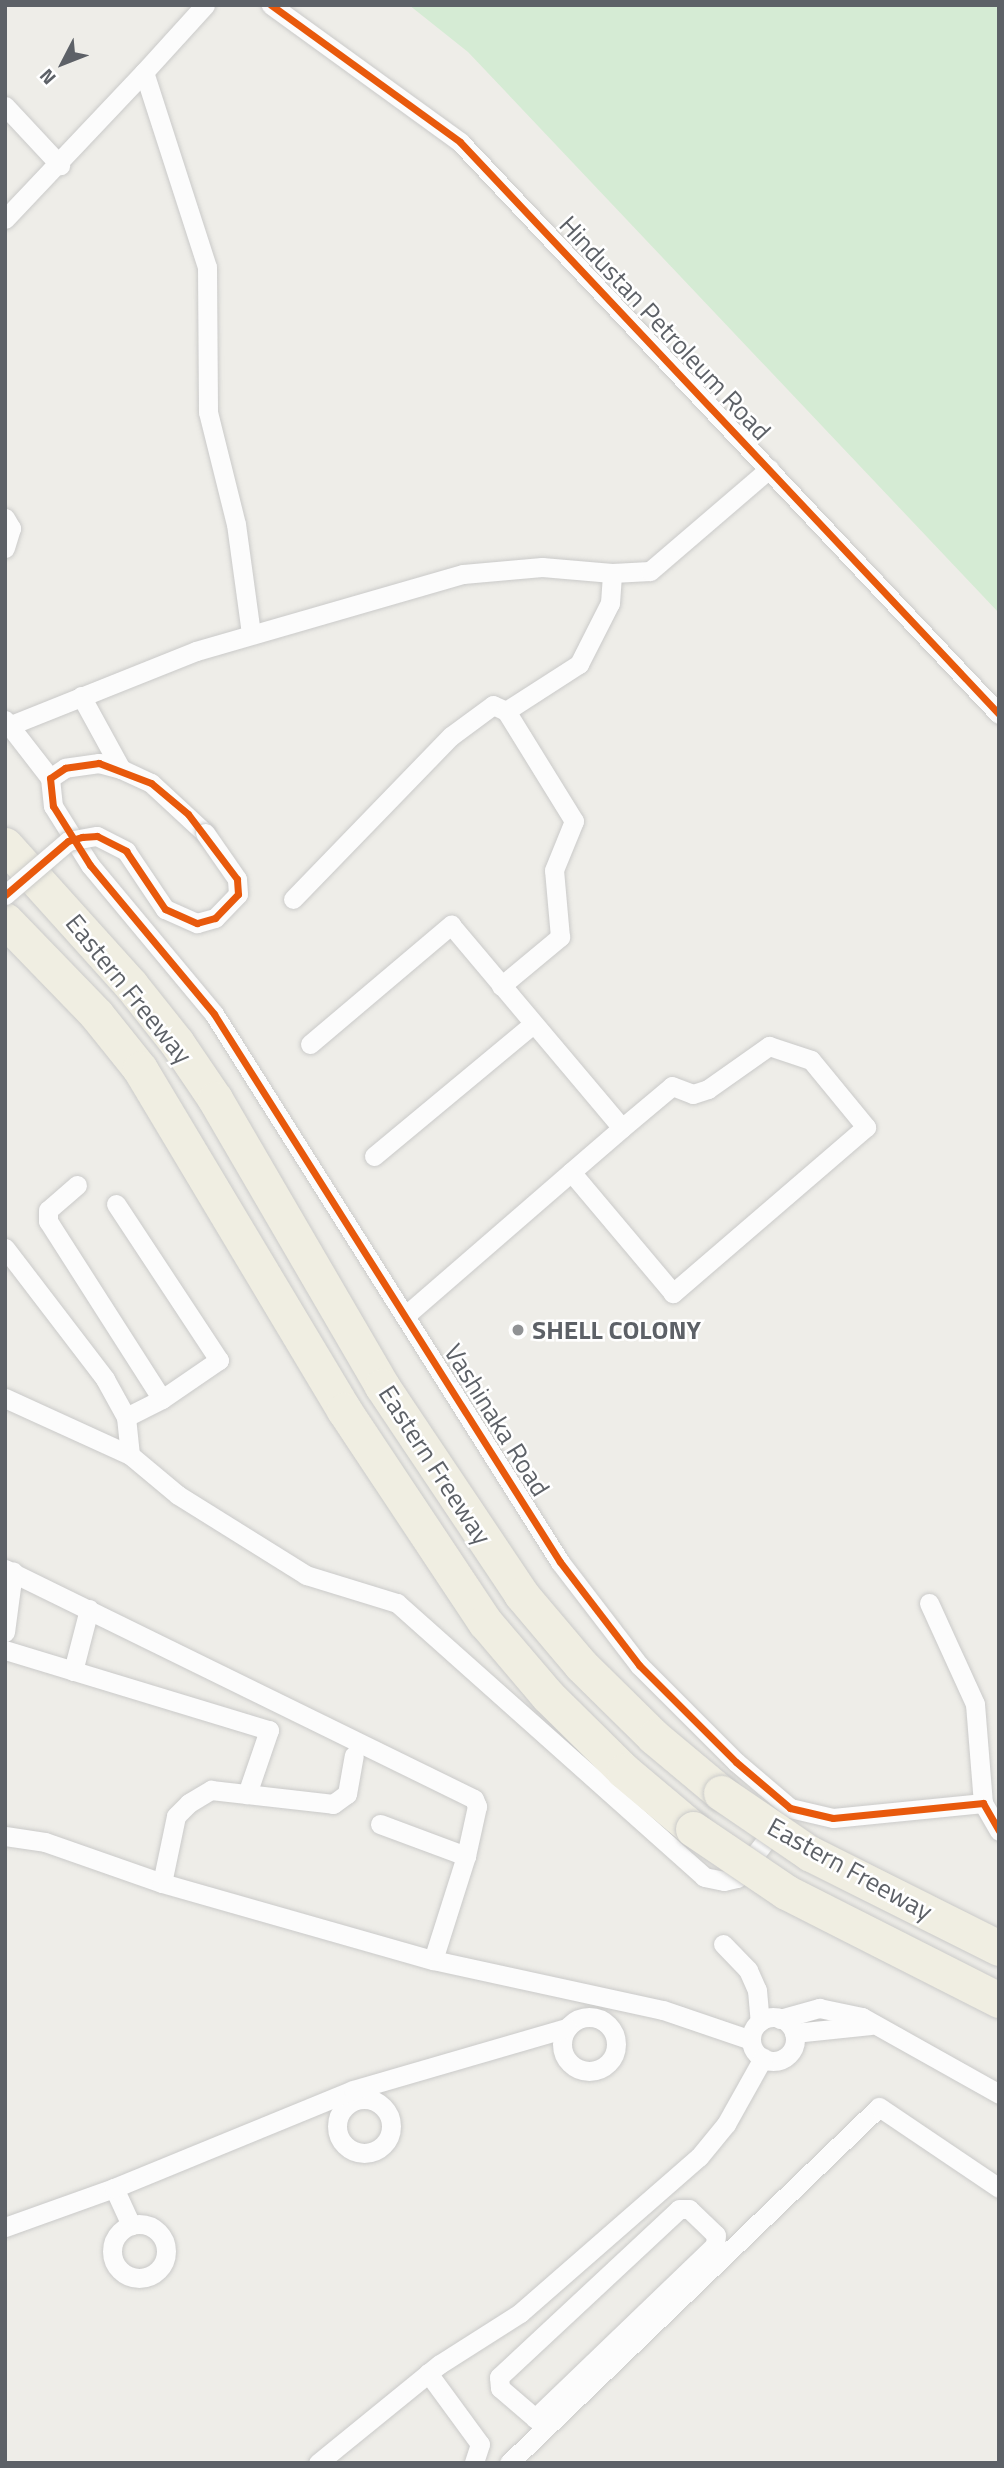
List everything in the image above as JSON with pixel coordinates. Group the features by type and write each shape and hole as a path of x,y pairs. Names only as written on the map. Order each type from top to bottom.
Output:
{"highway":[{"name":"Eastern Freeway","path":"5,845 131,985 177,1042 215,1099 382,1386 521,1594 590,1674 654,1737 720,1793 809,1853 999,1948"},
{"name":"Eastern Freeway","path":"5,919 48,960 140,1069 176,1123 344,1410 485,1622 567,1715 624,1771 693,1829 786,1892 999,2000"}],"street":[{"name":"Hindustan Petroleum Road","path":"271,5 460,142 999,714"},
{"path":"5,219 60,165 199,8"},
{"path":"144,72 207,267 208,412 236,524 251,634"},
{"path":"5,106 60,165"},
{"path":"5,895 68,841 97,836 126,851 165,909 197,923 215,918 237,894 237,878 205,833 151,783 121,769 99,763 65,768 50,778 8,722 196,650 463,574 541,567 612,573 650,571 769,469"},
{"path":"5,518 11,528 5,548"},
{"path":"506,711 579,664 610,603 612,573"},
{"path":"80,696 121,769"},
{"path":"293,899 451,736 493,705 506,711 574,821 554,870 560,937 502,986"},
{"name":"Vashinaka Road","path":"50,778 53,806 90,865 214,1014 407,1315 560,1562 631,1654 736,1762 790,1808 833,1818 983,1803"},
{"path":"310,1044 451,925 622,1128"},
{"path":"374,1156 533,1024"},
{"path":"407,1315 571,1172 672,1086 693,1094 708,1089 769,1046 811,1060 866,1127 673,1293 571,1172"},
{"path":"77,1185 48,1210 48,1221 162,1399"},
{"path":"116,1205 218,1356 216,1365 162,1399 126,1417"},
{"path":"5,1248 77,1340 126,1417 130,1455"},
{"path":"5,1398 130,1455 178,1495 306,1575 397,1603 704,1877 724,1881 737,1878 790,1808"},
{"path":"5,1632 9,1571 279,1700 474,1799 477,1807 466,1856 433,1960"},
{"path":"929,1603 975,1704 983,1803 999,1831"},
{"path":"73,1671 89,1609"},
{"path":"5,1650 269,1730"},
{"path":"247,1794 279,1700"},
{"path":"162,1883 177,1815 211,1790 333,1804 347,1794 354,1756"},
{"path":"380,1824 466,1856"},
{"path":"5,1836 45,1842 162,1883 433,1960 663,2010 751,2040 763,2058"},
{"path":"723,1944 748,1970 757,1990 760,2022 751,2040"},
{"path":"5,2227 355,2095 567,2028 582,2018 599,2019 663,2010"},
{"path":"567,2028 562,2044 568,2061 582,2070 600,2069 613,2057 616,2039 599,2019"},
{"path":"760,2022 787,2026 871,2025 999,2094"},
{"path":"763,2058 784,2058 793,2047 787,2026"},
{"path":"318,2463 428,2373 520,2313 699,2157 726,2124 763,2058"},
{"path":"509,2463 879,2107 999,2188"},
{"path":"114,2188 131,2225"},
{"path":"679,2209 689,2209 716,2235 715,2245 535,2418 497,2380 543,2337 679,2209"},
{"path":"571,2269 593,2290"},
{"path":"520,2313 543,2337"},
{"path":"428,2373 480,2444 474,2463"}],"green space":[{"path":"409,5 999,5 999,613 468,52"}],"cycle path":[{"path":"271,5 460,142 999,714"},
{"path":"5,895 68,841 82,837 97,836 126,851 165,909 197,923 215,918 238,894 237,879 188,814 151,783 99,763 65,768 50,778 53,806 90,865 214,1014 560,1562 639,1665 736,1762 790,1808 833,1818 983,1803 999,1831"}],"place":[{"name":"SHELL COLONY","path":"518,1330"}]}
